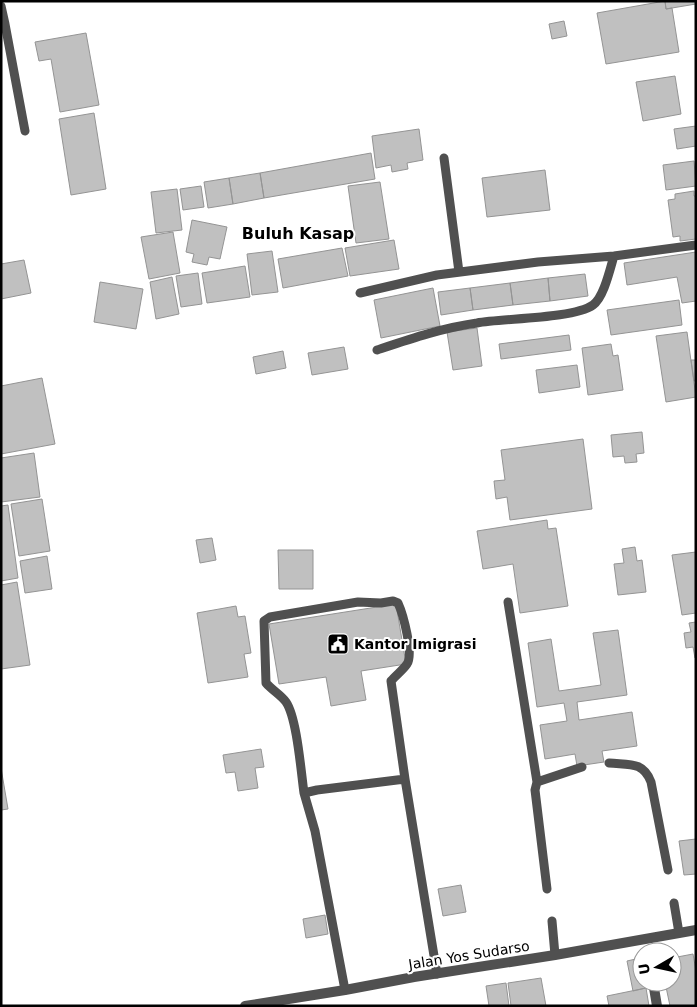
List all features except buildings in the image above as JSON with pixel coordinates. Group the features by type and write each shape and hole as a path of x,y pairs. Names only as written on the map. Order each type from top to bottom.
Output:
{"street":[{"name":"Jalan Yos Sudarso","path":"245,1006 345,990 414,976 555,956 696,930"},
{"path":"655,992 657,1006"}],"lane":[{"path":"1,6 3,25 25,131"},
{"path":"444,158 459,272"},
{"path":"360,293 437,275 696,245"},
{"path":"377,350 440,330 479,322 577,312 594,304 600,297 614,256"},
{"path":"345,990 314,831 304,794 292,713 285,700 271,690 266,683 264,621 270,617 358,602 393,601 398,603 407,628 409,658 408,663 390,681 437,974"},
{"path":"508,602 537,782 534,790 547,889"},
{"path":"609,763 634,765 648,772 668,870"},
{"path":"537,782 582,767"},
{"path":"304,794 405,778"},
{"path":"674,903 679,933"},
{"path":"552,920 555,956"}],"place":[{"name":"Kantor Imigrasi","path":"338,644"}],"district":[{"name":"Buluh Kasap","path":"298,233"}]}
